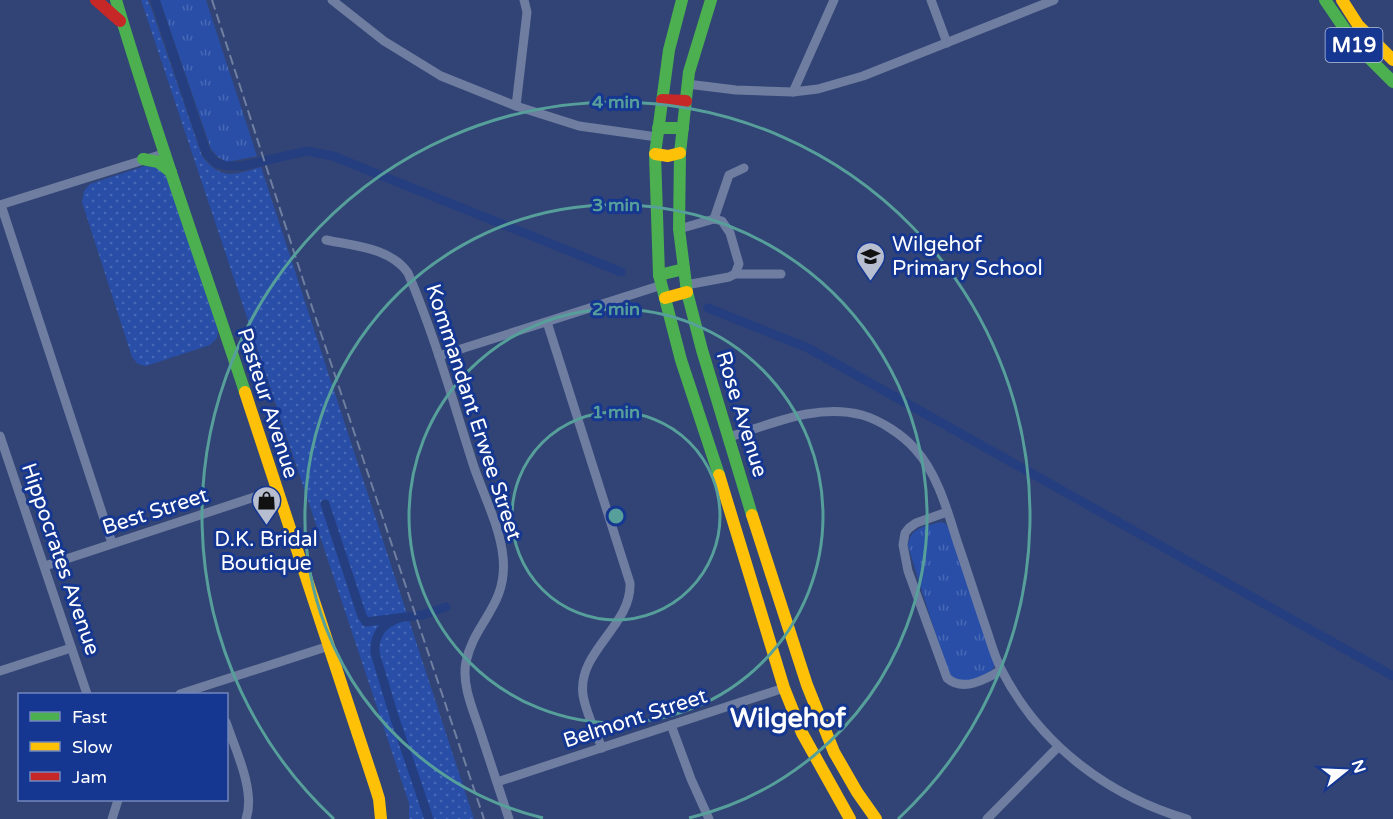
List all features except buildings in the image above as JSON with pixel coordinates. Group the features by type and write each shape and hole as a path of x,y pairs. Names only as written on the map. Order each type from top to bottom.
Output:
{"main road":[{"path":"96,0 121,22"},
{"name":"Pasteur Avenue","path":"116,0 121,22 379,799 381,819"},
{"name":"Rose Avenue","path":"682,0 669,50 655,154 662,286 681,360 714,457 782,682 801,733 850,819"},
{"name":"Rose Avenue","path":"711,0 688,78 680,153 679,229 687,288 702,350 801,668 834,752 876,819"},
{"name":"M19","path":"1324,0 1353,44 1393,82"},
{"name":"M19","path":"1342,0 1358,25 1393,60"},
{"path":"666,70 688,78"},
{"path":"662,100 686,101"},
{"path":"657,132 683,128"},
{"path":"655,154 668,156 680,153"},
{"path":"143,159 158,162 172,172"},
{"path":"662,286 684,269"},
{"path":"662,286 687,288"},
{"path":"704,428 724,421"},
{"path":"714,457 734,450"},
{"path":"782,682 801,668"},
{"path":"791,706 812,698"}],"street":[{"path":"332,0 384,41 441,76 516,106 579,126 657,132"},
{"path":"516,106 526,12 524,0"},
{"path":"793,92 834,0"},
{"path":"931,0 948,43"},
{"path":"688,78 736,90 793,92 818,89 863,76 1054,0"},
{"path":"112,543 0,205 166,153"},
{"path":"714,219 729,175 744,168"},
{"path":"679,229 714,219 722,221 730,233 739,264 735,274"},
{"name":"Kommandant Erwee Street","path":"326,240 380,252 391,256 402,265 413,285 439,356 474,468 501,543 504,573 497,601 477,635 466,659 465,668 469,695 509,819"},
{"path":"687,288 735,274 781,274"},
{"path":"439,356 662,286"},
{"path":"547,322 630,583 631,594 626,608 588,666 584,678 583,696 602,748"},
{"path":"729,437 822,411 862,415 893,431 916,450 936,483 1001,670 1027,710 1058,747 1113,789 1154,809 1187,819"},
{"name":"Hippocrates Avenue","path":"0,436 87,693"},
{"name":"Best Street","path":"45,566 276,490"},
{"path":"947,512 916,523 905,533 903,545 908,571 946,678 960,685 973,684 1001,670"},
{"path":"183,693 329,646"},
{"path":"0,670 71,648"},
{"name":"Belmont Street","path":"497,782 671,725 782,682"},
{"path":"214,684 218,693"},
{"path":"671,725 709,819"},
{"path":"228,728 248,789 249,804 246,819"},
{"path":"987,819 1058,747"},
{"path":"112,819 118,801"},
{"path":"1150,819 1154,809"}],"green space":[{"path":"141,0 148,0 202,156 222,173 235,174 261,167 474,819 409,819 409,803"},
{"path":"160,0 206,0 257,156 227,162 211,149"},
{"path":"145,166 156,167 167,177 218,328 217,338 210,345 146,366 138,364 132,357 82,202 84,191 90,184"},
{"path":"940,522 945,523 949,529 995,664 990,672 971,682 962,682 948,674 908,546 915,531"}],"waterway":[{"path":"155,0 206,152 216,163 242,166 307,151 333,156 621,272"},
{"path":"708,308 808,348 1393,676"},
{"path":"325,504 362,616 366,622 422,615 446,607"},
{"path":"399,618 388,623 380,631 375,653 429,819"}],"railway":[{"path":"212,0 306,289 484,819"}],"traffic: fast":[{"path":"116,0 245,392"},
{"path":"682,0 669,50 655,154 659,275 681,360 719,475"},
{"path":"711,0 689,72 680,153 679,229 687,292 702,350 752,515"},
{"path":"1325,0 1355,44 1393,82"},
{"path":"658,128 683,128"},
{"path":"143,159 158,162 171,172"},
{"path":"659,275 684,269"}],"traffic: slow":[{"path":"1342,0 1358,25 1393,60"},
{"path":"655,154 668,156 680,153"},
{"path":"665,298 687,292"},
{"path":"245,392 375,786 381,819"},
{"path":"719,475 784,688 802,733 850,819"},
{"path":"752,515 807,685 834,752 876,819"}],"traffic: jam":[{"path":"96,0 120,21"},
{"path":"662,100 686,101"}],"place":[{"name":"Wilgehof Primary School","path":"871,282"},
{"name":"D.K. Bridal Boutique","path":"266,526"}],"district":[{"name":"Wilgehof","path":"788,718"}]}
